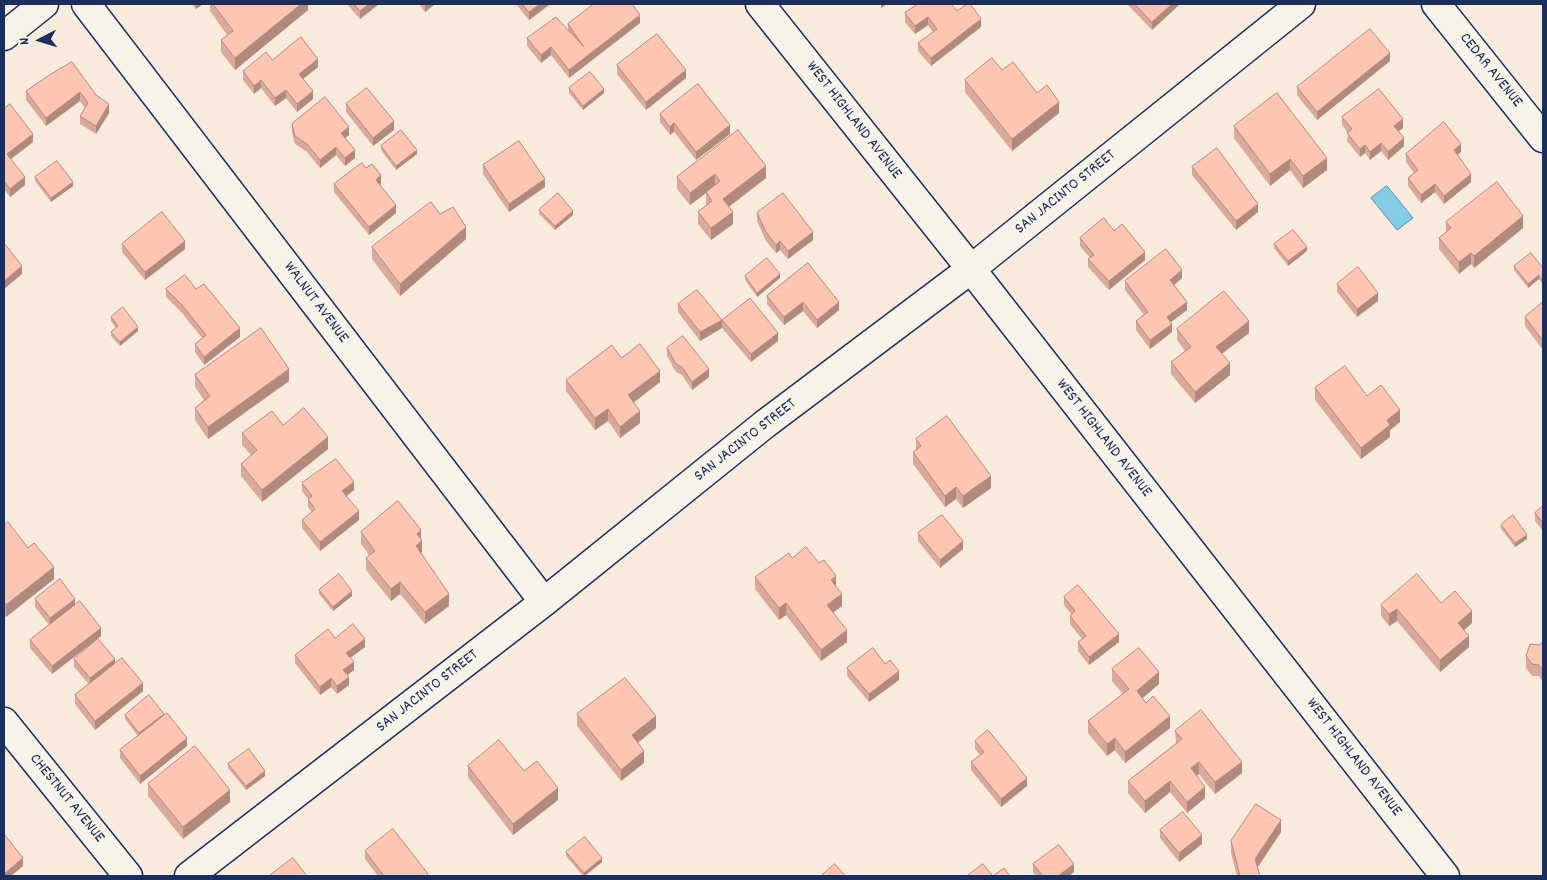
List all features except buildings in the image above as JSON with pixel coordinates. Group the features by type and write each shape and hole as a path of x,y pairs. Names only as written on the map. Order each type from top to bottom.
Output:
{"street":[{"path":"4,36 44,4"},
{"name":"WALNUT AVENUE","path":"86,4 544,602"},
{"name":"WEST HIGHLAND AVENUE","path":"760,4 971,269 1445,876"},
{"name":"SAN JACINTO STREET","path":"189,876 544,602 765,424 971,269 1301,4"},
{"name":"CEDAR AVENUE","path":"1436,4 1543,138"},
{"name":"CHESTNUT AVENUE","path":"4,722 128,876"}],"water":[{"path":"1387,186 1413,218 1397,230 1371,198"}]}
